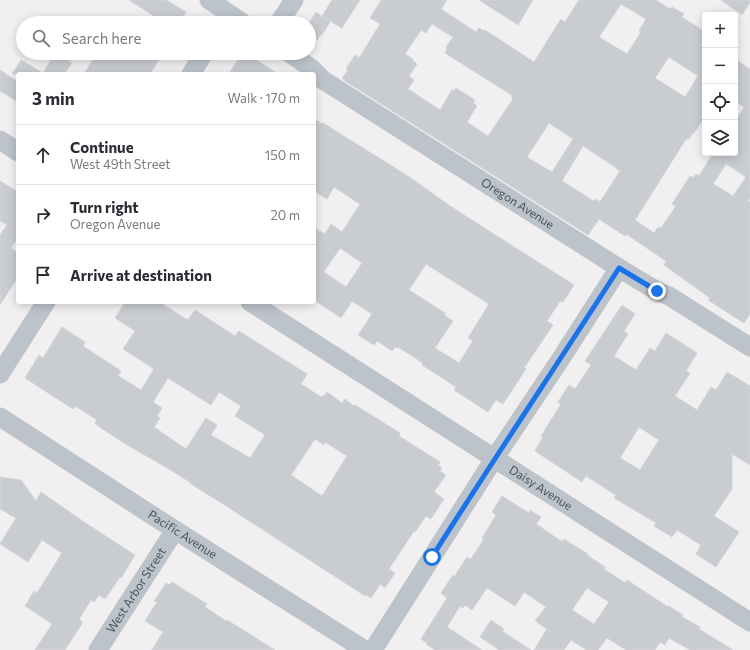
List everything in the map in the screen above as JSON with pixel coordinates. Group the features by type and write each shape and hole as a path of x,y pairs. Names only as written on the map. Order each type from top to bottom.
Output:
{"street":[{"path":"209,0 227,16"},
{"path":"284,16 294,0"},
{"path":"192,72 200,60"},
{"name":"Oregon Avenue","path":"299,60 315,72"},
{"name":"Oregon Avenue","path":"316,73 323,80 619,268 657,291 669,296 750,347"},
{"path":"0,140 16,151"},
{"path":"373,650 494,459 619,268"},
{"path":"0,374 45,304"},
{"name":"Daisy Avenue","path":"253,304 750,622"},
{"name":"Pacific Avenue","path":"0,417 365,650"},
{"name":"West Arbor Street","path":"98,650 175,530"}],"building":[{"path":"129,0 166,0 186,12 183,16 154,16"},
{"path":"332,0 360,0 342,28 322,16"},
{"path":"381,0 447,0 441,9 476,32 479,28 484,31 485,30 534,62 561,19 565,22 579,0 656,0 670,9 672,7 684,14 682,17 702,30 702,121 689,139 686,139 635,220 654,233 658,227 661,228 676,206 672,204 690,176 693,178 696,174 699,176 711,156 738,156 738,118 744,107 738,103 738,61 750,69 750,198 748,201 750,202 750,314 744,323 708,300 710,298 664,265 666,261 626,234 625,236 599,219 588,235 345,81 342,78 348,70 346,69 355,55 359,58 380,24 370,18","holes":["621,4 646,19 639,31 641,32 627,54 599,37","432,24 453,37 446,47 445,53 513,96 511,97 513,99 488,136 467,122 477,106 473,103 475,100 456,88 454,91 452,90 440,110 408,89 414,80 409,76 417,64 413,61 413,59 405,54 421,30 426,33","669,57 698,76 685,97 655,78","549,123 573,139 552,172 527,157","583,146 620,171 600,202 596,199 595,201 592,200 562,181","726,164 746,177 733,196 713,184"]},
{"path":"479,0 533,0 518,25"},
{"path":"721,0 750,0 750,3 742,15"},
{"path":"316,12 330,22 317,40 316,16 313,16"},
{"path":"21,60 41,72 16,72 16,74 12,74"},
{"path":"51,60 67,60 72,63 65,72 44,72"},
{"path":"93,60 159,60 151,72 85,72"},
{"path":"238,60 257,60 275,72 230,72"},
{"path":"0,70 16,81 16,101 0,91"},
{"path":"316,120 411,178 450,206 574,285 563,302 560,301 547,321 553,325 524,368 526,369 503,404 496,400 488,412 454,390 456,387 398,347 395,347 392,351 377,341 374,345 358,335 372,314 352,301 341,318 316,301 316,229 325,234 331,224 342,232 360,204 334,187 327,199 316,192","holes":["340,248 362,263 346,287 324,272","426,264 489,304 468,338 473,341 459,363 435,348 453,321 444,315 445,313 409,290"]},
{"path":"0,181 16,191 16,240 11,248 16,252 16,280 0,305 0,235 7,225 0,221"},
{"path":"124,304 162,304 188,320 195,310 235,336 239,331 307,374 301,384 321,397 323,397 327,392 342,403 345,399 354,406 355,405 400,433 399,436 440,462 438,465 442,468 440,471 446,475 434,492 444,499 431,519 426,516 415,532 414,531 389,569 395,573 385,588 380,584 371,598 366,595 365,596 169,469 122,442 98,426 95,423 97,420 75,406 73,409 25,378 39,355 43,358 62,327 85,342 83,346 121,371 118,376 141,390 154,369 123,349 135,331 115,318","holes":["168,378 211,405 219,392 241,406 235,416 265,435 250,458 211,435 217,425 206,418 186,449 154,427 160,418 157,416 162,408 153,402","315,439 324,445 325,442 347,456 322,496 291,475"]},
{"path":"622,305 635,314 624,331 628,334 614,356 636,370 650,348 655,351 666,333 697,353 686,371 690,373 675,396 697,410 711,387 716,390 727,372 750,386 750,465 732,454 732,489 714,516 739,532 716,567 696,554 701,545 677,530 672,537 654,526 656,523 614,498 616,495 586,476 582,482 535,451 543,437 541,436 561,404 558,402 569,385 575,389 591,365 585,361","holes":["639,427 659,440 640,470 620,458"]},
{"path":"0,477 21,480 36,501 41,492 135,555 121,578 120,577 105,599 99,595 94,602 91,600 79,619 83,622 65,650 35,650 52,624 25,606 34,591 37,593 62,553 42,540 28,562 0,544 16,518 0,509"},
{"path":"502,496 529,513 530,510 541,517 536,524 561,541 564,539 588,554 587,555 605,567 604,569 625,583 627,580 668,607 669,606 683,615 682,617 700,627 699,629 733,650 690,650 669,638 665,645 660,642 655,650 626,650 607,638 598,650 586,650 571,640 564,650 534,650 547,629 535,621 546,607 524,592 515,606 487,588 472,610 465,605 463,608 460,606 447,627 482,650 435,650 421,639 447,598 441,593 467,557 471,559 484,539 482,538 496,515 492,512","holes":["587,588 609,602 594,624 572,610"]},
{"path":"172,582 207,604 205,607 226,621 227,620 275,650 152,650 163,632 145,621 157,602 154,601 166,583 169,585"},
{"path":"491,620 504,629 502,631 531,650 499,650 480,637"}],"route":[{"path":"432,557 619,268 657,291"}]}
